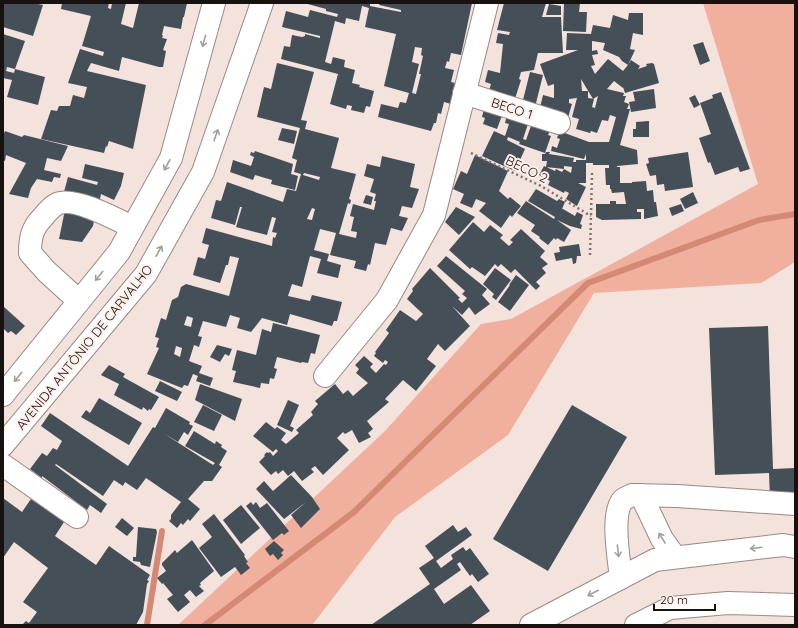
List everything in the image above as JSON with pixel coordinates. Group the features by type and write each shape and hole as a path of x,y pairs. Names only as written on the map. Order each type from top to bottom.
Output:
{"main road":[{"path":"3,395 119,252 171,158 214,3"},
{"name":"AVENIDA ANTÔNIO DE CARVALHO","path":"3,445 146,274 203,172 262,3"},
{"path":"325,376 387,300 434,215 487,3"},
{"name":"BECO 1","path":"464,93 559,123"},
{"path":"79,301 47,272 30,254 30,239 39,221 50,209 65,202 96,210 132,227"},
{"path":"3,465 77,517"},
{"path":"621,578 616,523 619,507 622,500 627,497 632,495 641,495 795,504"},
{"path":"641,495 659,534 675,557"},
{"path":"531,625 655,560 783,545 795,547"},
{"path":"636,625 670,608 728,603 795,605"}],"path":[{"name":"BECO 2","path":"452,144 540,186 591,216"},
{"path":"590,254 592,172"}],"shaded area":[{"path":"703,3 795,3 795,262 761,283 594,293 508,435 395,517 313,624 178,625 385,431 481,324 511,319 758,184"}],"building":[{"path":"4,3 33,3 43,5 33,36 3,27"},
{"path":"62,3 109,3 108,8 111,9 112,3 126,3 121,24 133,28 139,3 187,3 181,29 164,26 162,38 167,39 163,50 166,51 163,67 122,57 119,71 91,63 87,71 146,85 133,149 109,141 104,153 41,139 51,110 57,111 59,106 70,106 73,95 84,98 87,87 68,83 80,49 103,56 104,52 82,46 91,16 61,9"},
{"path":"304,3 370,3 370,6 401,12 401,10 379,5 380,3 472,3 461,55 451,53 449,62 447,61 445,68 454,70 451,82 455,83 451,104 444,102 441,114 438,113 436,123 434,123 431,131 378,117 381,104 398,108 400,102 406,103 409,93 384,86 396,34 365,27 369,8 362,6 359,21 346,18 345,24 335,21 325,62 331,64 333,57 345,60 344,67 355,70 352,83 360,85 359,87 374,91 370,107 366,106 364,113 351,110 352,106 347,105 346,109 330,104 338,74 281,59 284,46 290,47 292,35 302,37 305,36 305,34 320,38 320,36 282,27 286,11 308,17 310,10 337,17 338,14 326,11 326,9","holes":["415,47 422,48 421,55 423,56 419,74 421,74 416,94 412,93 419,64 412,62"]},
{"path":"504,3 546,3 542,17 561,17 563,53 538,53 534,70 521,72 519,79 521,80 513,105 487,97 491,84 485,82 488,70 500,73 503,44 496,43 498,33 509,35 510,32 497,30"},
{"path":"564,3 580,3 579,12 587,12 586,32 563,31"},
{"path":"549,4 561,6 561,15 546,15"},
{"path":"629,13 643,13 643,35 633,33 630,49 635,50 628,65 631,60 640,66 638,69 647,66 646,64 654,64 659,83 625,93 623,87 614,81 607,89 624,93 623,96 626,96 624,102 629,104 627,109 630,109 620,145 637,150 638,164 617,166 620,167 620,183 646,181 647,191 653,190 654,202 656,202 658,216 644,219 644,209 637,209 637,212 641,212 641,219 602,220 596,217 596,204 610,204 610,201 616,201 616,204 626,204 624,192 612,193 610,185 606,185 605,168 609,168 609,165 593,165 593,163 586,163 586,183 578,183 586,187 577,206 566,199 569,193 565,191 564,193 548,185 550,181 539,175 544,166 546,167 547,161 542,161 542,154 545,154 546,152 550,152 549,154 574,158 573,162 576,162 576,160 586,160 586,154 584,159 551,151 552,146 557,148 560,139 557,138 559,133 562,134 562,132 589,142 609,142 616,117 610,115 608,121 602,120 597,133 591,131 590,133 576,129 579,119 572,117 577,98 569,99 569,103 572,104 567,121 539,112 543,95 554,98 554,84 548,86 540,64 578,50 566,50 567,33 591,34 593,25 610,28 613,15 628,20","holes":["592,41 605,43 603,50 619,57 628,65 623,71 608,59 595,74 591,66 595,65 592,55 598,54 597,50 592,51","581,79 593,99 588,98 588,91 582,91","598,96 595,108 592,107 593,99","564,166 572,167 571,173 564,169","546,167 564,169 562,172"]},
{"path":"3,34 25,41 15,69 45,77 38,105 7,97 12,80 3,78","holes":["7,67 15,69 14,73 6,71"]},
{"path":"703,42 710,61 700,65 693,45"},
{"path":"277,63 314,72 301,120 307,121 305,129 339,138 331,168 356,174 349,199 351,200 350,204 348,203 339,234 356,238 357,232 351,231 354,217 350,216 353,204 374,210 376,194 370,192 374,179 364,176 367,164 380,167 382,156 415,164 410,187 419,189 412,208 402,206 399,216 408,218 402,231 391,228 386,245 375,243 370,265 368,264 366,271 354,268 356,261 330,255 336,233 320,229 314,250 329,254 327,261 341,265 338,278 317,273 321,259 310,256 302,287 292,284 288,296 310,301 312,295 342,302 337,321 334,321 332,326 290,314 287,325 262,318 251,332 237,328 240,318 230,315 226,327 203,321 198,336 202,337 199,347 194,345 189,361 202,366 199,373 213,378 210,386 196,381 198,376 193,374 188,386 184,385 182,388 147,374 159,348 156,347 159,338 155,337 161,318 166,320 172,300 178,297 181,287 186,284 229,296 239,258 230,256 228,265 226,265 220,283 193,275 198,257 205,259 209,245 202,243 206,228 272,246 273,237 275,238 277,233 272,232 276,218 272,217 267,235 236,227 242,207 240,207 235,225 211,218 216,200 221,201 227,182 283,202 287,189 296,191 301,174 294,172 297,160 292,158 300,128 257,117 264,87 271,89","holes":["304,173 320,177 319,180 303,175","312,208 315,209 312,220 307,219","187,316 193,318 191,327 184,325","176,346 182,348 180,357 174,354"]},
{"path":"530,72 543,75 535,107 522,104"},
{"path":"654,89 656,108 631,112 629,102 635,101 633,92"},
{"path":"721,92 750,169 740,172 738,167 715,175 710,162 708,163 699,138 711,134 700,103 713,98 712,95"},
{"path":"695,95 700,105 694,108 689,98"},
{"path":"485,105 504,110 497,129 483,124 485,118 482,117"},
{"path":"508,111 530,118 523,139 526,140 533,120 552,126 548,135 551,136 545,153 519,144 520,142 508,137 507,140 525,149 515,171 482,156 494,131 505,136 509,124 505,123"},
{"path":"649,121 649,137 633,137 633,129 636,129 636,122"},
{"path":"282,128 297,131 294,144 278,140"},
{"path":"5,131 22,137 24,135 68,146 61,161 47,158 44,170 61,174 60,178 54,177 52,182 37,179 31,188 28,198 9,194 26,163 6,155 5,161 3,160 3,135"},
{"path":"255,151 293,164 291,174 298,176 295,190 271,184 272,180 255,175 253,180 230,172 233,160 251,166 254,157 250,155 251,152 254,153"},
{"path":"688,152 693,187 665,191 664,184 657,185 656,175 650,176 646,164 649,163 648,158"},
{"path":"475,155 508,171 499,191 508,199 510,197 521,206 512,217 510,215 501,228 479,211 486,203 476,199 472,208 460,203 464,194 453,189 461,171 467,174"},
{"path":"85,164 124,173 121,186 114,200 101,194 98,209 62,199 68,177 97,185 98,182 82,178"},
{"path":"536,189 557,201 559,199 565,202 562,209 575,216 577,212 583,215 580,224 582,225 581,229 557,220 571,230 564,242 554,238 548,245 531,231 535,225 517,213 526,201 554,219 555,217 528,201"},
{"path":"693,192 698,203 685,209 680,199"},
{"path":"366,195 373,197 371,205 363,203"},
{"path":"681,204 684,211 672,216 669,208"},
{"path":"66,205 96,211 93,226 82,242 59,239"},
{"path":"456,207 475,217 459,235 445,222"},
{"path":"473,222 484,232 490,225 503,235 500,238 509,246 513,242 510,240 521,229 545,251 540,257 548,264 542,268 546,273 536,282 540,286 536,290 515,269 511,273 501,264 498,267 495,264 485,276 472,267 470,269 449,250"},
{"path":"579,244 581,256 577,256 576,263 573,264 572,258 556,261 554,253 560,252 559,247"},
{"path":"446,256 487,289 482,295 490,304 475,315 469,307 462,315 452,306 470,326 445,351 438,344 427,359 436,366 416,391 403,380 385,399 389,402 367,421 373,429 368,433 371,437 359,443 352,430 345,434 343,432 337,438 349,450 323,475 315,466 311,469 314,472 302,481 294,471 288,476 283,470 278,474 276,471 271,475 259,462 267,452 270,452 273,456 278,451 276,449 273,452 253,436 266,422 275,429 277,427 286,433 281,440 286,444 299,433 296,430 313,415 311,412 318,404 315,401 335,384 343,394 348,390 353,396 368,383 356,373 359,369 355,365 364,356 373,364 370,367 376,373 384,364 386,365 388,362 385,360 383,363 374,356 376,353 375,352 389,333 386,330 400,310 416,321 423,314 407,299 413,291 412,289 430,268 460,298 458,299 462,303 467,298 462,294 465,291 437,266"},
{"path":"495,268 511,280 496,300 492,297 494,294 483,284"},
{"path":"516,275 529,285 510,311 498,302"},
{"path":"3,306 25,326 16,335 11,331 8,333 3,328"},
{"path":"273,323 320,335 315,354 311,353 308,363 301,363 277,357 274,368 277,369 274,379 270,378 269,384 261,383 260,388 233,382 236,371 232,370 237,350 256,355 262,329 271,332"},
{"path":"768,326 773,469 795,468 795,498 770,499 769,473 715,475 709,328"},
{"path":"217,345 232,349 229,356 225,354 220,362 210,357"},
{"path":"109,365 125,374 123,377 159,397 151,410 149,409 148,411 143,407 142,410 114,395 119,384 101,375"},
{"path":"160,381 182,392 177,401 155,391"},
{"path":"200,384 242,399 235,421 195,400"},
{"path":"99,398 142,423 129,445 81,417 86,410 90,413"},
{"path":"288,400 299,405 290,426 294,428 292,432 277,425"},
{"path":"203,405 222,415 214,431 194,422"},
{"path":"572,405 627,437 548,571 493,539"},
{"path":"166,408 190,422 189,424 193,426 188,435 184,432 178,442 163,433 213,465 215,463 185,446 194,431 215,444 216,441 227,451 219,465 222,467 212,481 204,481 188,499 200,509 190,521 188,519 183,525 181,523 177,528 169,521 171,519 171,515 181,502 146,478 137,490 125,482 123,486 114,480 103,496 56,464 55,465 107,504 101,513 90,505 87,510 42,476 42,478 30,469 42,453 47,456 53,448 57,450 62,441 41,426 50,413 128,466 153,427 155,428"},
{"path":"291,475 312,497 320,509 301,528 291,515 306,502 284,519 256,489 264,481 273,491"},
{"path":"3,498 22,512 31,499 64,522 55,536 96,565 109,546 150,575 147,580 149,581 147,584 143,612 136,625 22,625 26,621 29,623 37,612 23,602 48,568 14,542 3,558"},
{"path":"251,502 253,505 256,502 260,508 267,503 289,531 284,535 282,533 273,540 246,506"},
{"path":"241,505 260,528 241,544 223,520"},
{"path":"214,514 245,555 244,556 248,562 246,563 250,568 241,575 235,567 221,577 199,548 212,537 202,524"},
{"path":"122,518 134,528 127,536 115,527"},
{"path":"453,525 458,532 466,527 472,535 436,561 441,568 453,559 451,555 463,547 466,551 470,548 489,574 478,582 472,574 470,576 460,562 457,564 461,570 434,589 444,604 471,585 490,611 470,625 371,625 430,584 419,568 434,558 425,546"},
{"path":"138,527 156,529 157,532 150,567 141,565 140,562 133,561 133,557 136,557"},
{"path":"192,540 214,571 200,583 201,585 199,586 204,591 196,597 190,590 184,595 190,602 178,612 167,599 173,595 157,578 166,571 162,563 175,550 177,553"},
{"path":"274,541 284,550 281,553 283,555 278,560 273,554 270,556 265,549"}],"waterway":[{"path":"205,625 354,512 588,283 759,220 795,214"},
{"path":"147,625 162,531"}]}
